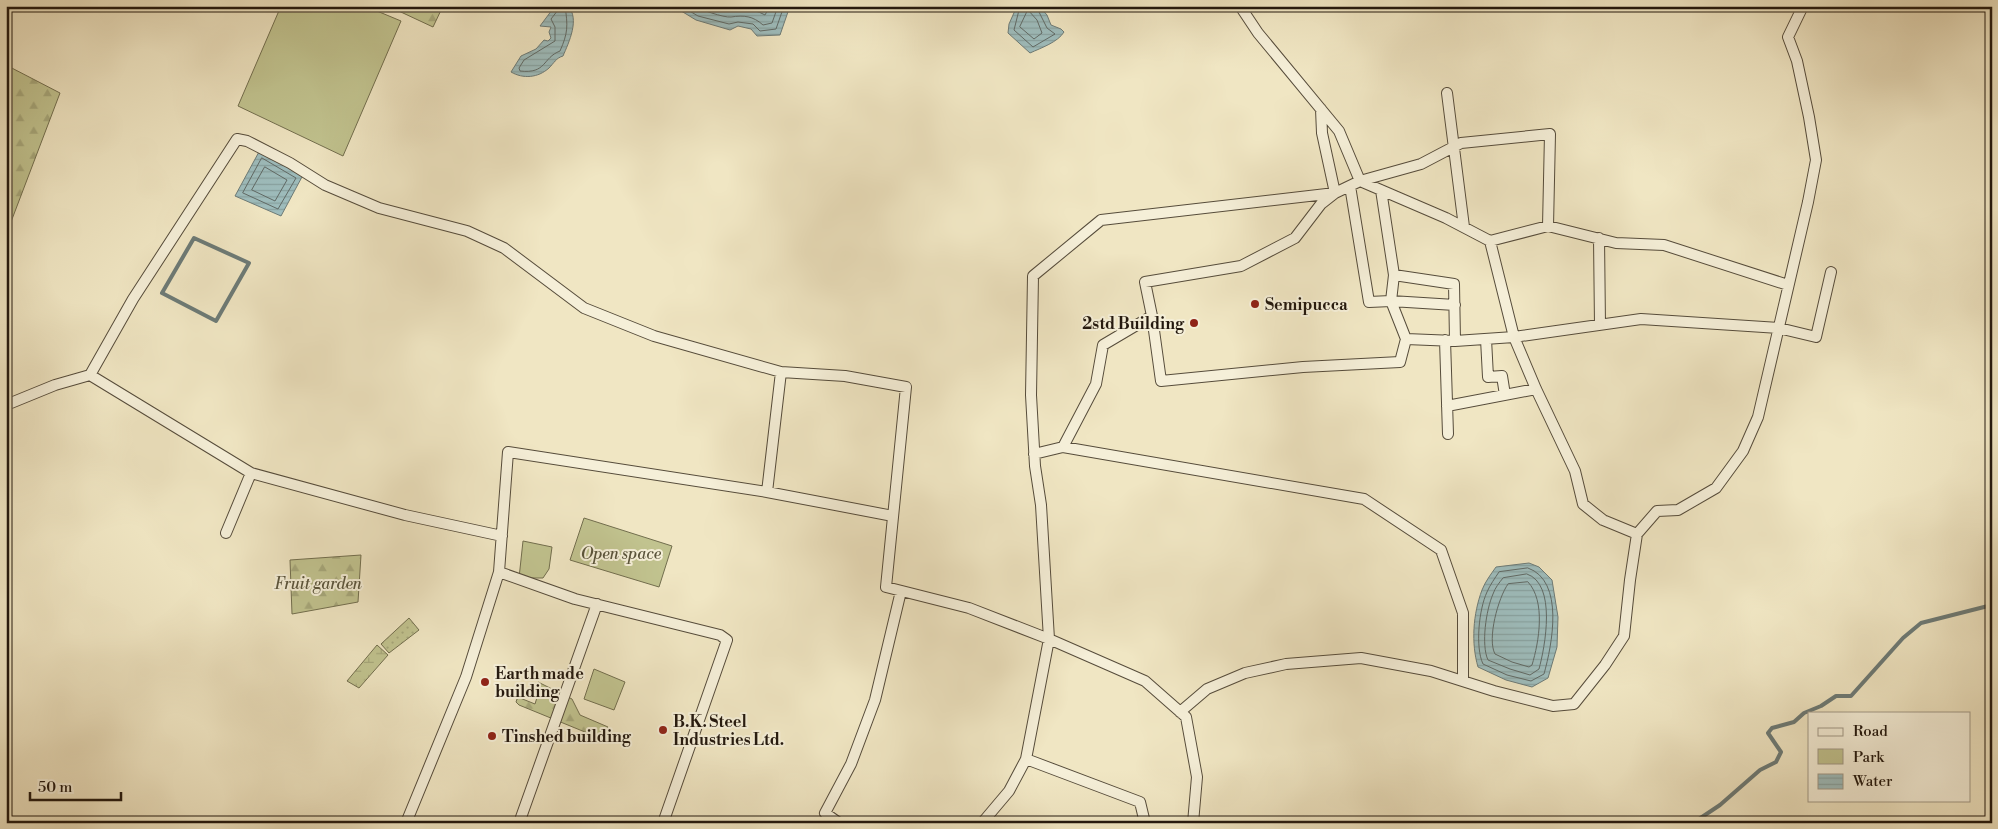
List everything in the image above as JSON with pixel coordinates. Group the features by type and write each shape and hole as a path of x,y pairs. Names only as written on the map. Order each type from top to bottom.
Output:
{"street":[{"path":"1240,6 1258,34 1339,131 1355,184 1369,302 1391,301 1454,305"},
{"path":"1180,712 1207,689 1245,672 1286,664 1361,658 1431,671 1553,706 1574,704 1605,665 1624,636 1637,534 1657,511 1678,510 1716,488 1743,451 1758,417 1816,160 1810,117 1797,61 1788,37 1803,6"},
{"path":"1447,93 1464,227"},
{"path":"1321,109 1322,133 1335,192"},
{"path":"982,823 1009,791 1026,759 1049,639 1041,505 1034,454 1030,395 1033,276 1101,220 1335,192 1421,164 1461,144 1550,134 1548,226"},
{"path":"6,404 55,385 90,375 133,299 237,139 247,141 290,163 325,185 379,208 468,231 504,248 584,308 654,336 781,372 845,376 906,387 886,588 969,608 1049,639 1145,681 1186,717 1197,777 1193,823"},
{"path":"1355,184 1381,190 1446,218 1490,242 1548,226 1616,243 1664,245 1788,285"},
{"path":"1335,192 1321,204 1295,238 1241,266 1145,282 1161,381 1303,367 1400,362 1406,339 1391,301 1394,275 1381,190"},
{"path":"1599,238 1600,325"},
{"path":"1490,242 1514,337 1536,389 1575,471 1583,504 1603,520 1637,534"},
{"path":"1406,339 1450,341 1514,337 1641,319 1779,328 1816,337 1832,272"},
{"path":"1394,275 1454,284 1447,406 1448,434"},
{"path":"1063,447 1096,384 1102,345 1152,316"},
{"path":"1486,339 1488,377 1502,376 1505,395"},
{"path":"767,492 781,372"},
{"path":"90,375 251,473 405,515 502,536"},
{"path":"1447,406 1536,389"},
{"path":"1034,454 1063,447 1364,499 1441,550 1463,613 1463,681"},
{"path":"406,823 466,677 499,572 508,452 767,492 892,516"},
{"path":"226,533 251,473"},
{"path":"499,572 575,599 720,635 727,640 663,823"},
{"path":"839,823 824,813 851,764 874,700 902,591"},
{"path":"519,823 597,604"},
{"path":"1026,759 1140,802 1145,823"}],"green space":[{"path":"281,6 365,6 401,21 343,156 238,106"},
{"path":"388,6 443,6 433,27"},
{"path":"6,65 60,93 6,235"},
{"name":"Open space","path":"584,518 672,546 659,587 570,560"},
{"name":"Open space","path":"523,541 552,547 549,569 543,578 519,578"},
{"name":"Fruit garden","path":"361,555 358,602 292,614 290,560"},
{"path":"409,618 419,630 389,653 381,644"},
{"path":"377,645 388,655 359,688 347,681"},
{"path":"594,669 625,682 614,710 584,699"},
{"path":"538,682 572,699 580,715 608,727 602,739 519,705 516,702 520,698 535,704 539,691"}],"water":[{"path":"555,6 568,6 573,17 572,31 563,56 557,59 545,71 535,76 520,76 511,72 521,56 536,49 544,40 548,41 551,38 549,32 551,27 540,26"},
{"path":"673,6 790,6 780,35 757,36 751,29 738,26 730,30 696,20"},
{"path":"1017,6 1039,6 1047,15 1051,25 1064,32 1054,42 1030,53 1008,33 1009,24"},
{"path":"260,150 303,175 281,216 235,196"},
{"path":"1529,563 1539,567 1552,580 1558,617 1557,647 1548,678 1532,687 1506,680 1478,667 1474,648 1475,619 1479,599 1485,584 1496,567"}],"waterway":[{"path":"194,238 249,263 216,321 162,293 194,238"},
{"path":"1693,823 1720,805 1760,770 1776,762 1781,752 1768,733 1772,728 1794,722 1804,713 1821,706 1836,696 1851,696 1903,638 1921,623 1992,605"}],"place":[{"name":"Semipucca","path":"1255,304"},
{"name":"2std Building","path":"1194,323"},
{"name":"Earth made building","path":"485,682"},
{"name":"B.K. Steel Industries Ltd.","path":"663,730"},
{"name":"Tinshed building","path":"492,736"}]}
